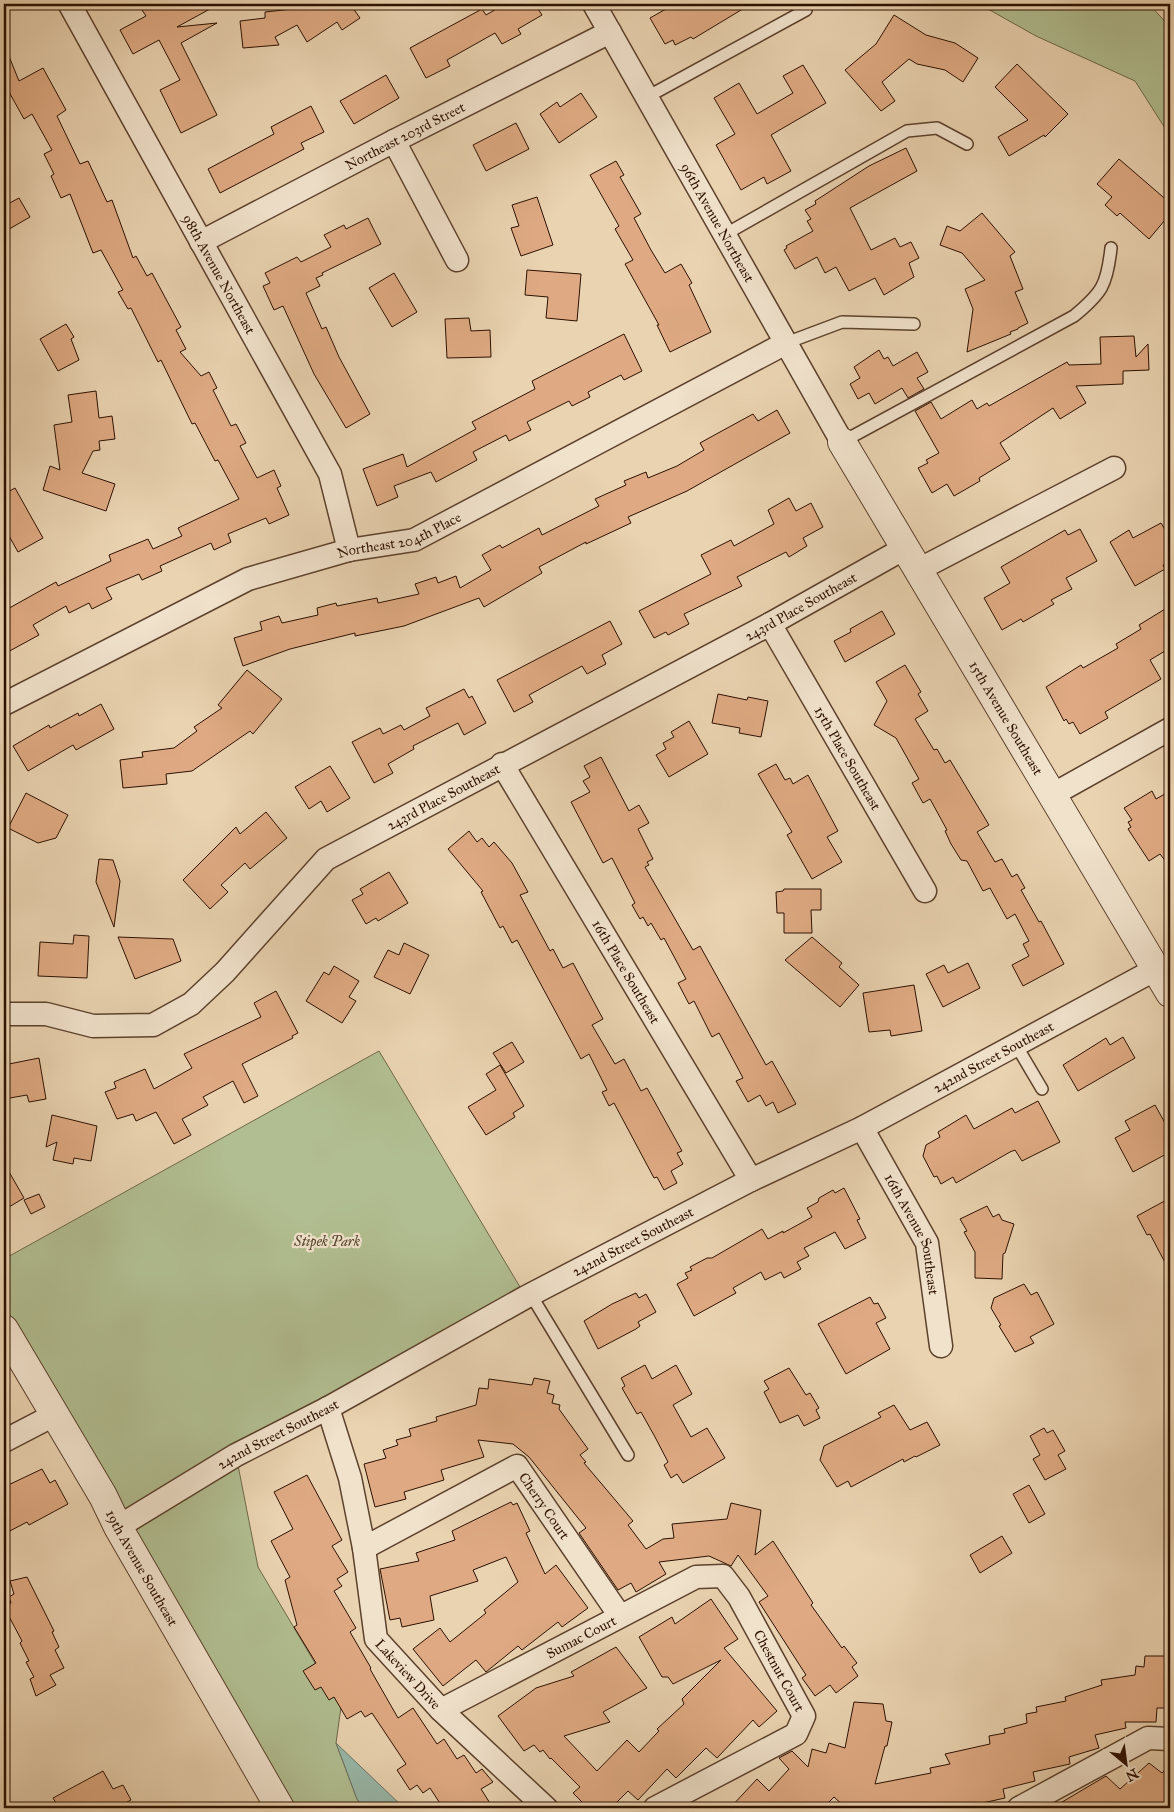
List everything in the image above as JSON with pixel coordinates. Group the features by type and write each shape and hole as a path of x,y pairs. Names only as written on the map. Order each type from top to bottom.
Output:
{"street":[{"name":"98th Avenue Northeast","path":"72,4 330,474 349,550"},
{"name":"96th Avenue Northeast","path":"594,4 842,442"},
{"name":"Northeast 203rd Street","path":"201,242 394,141 610,32"},
{"path":"394,141 457,260"},
{"name":"Northeast 204th Place","path":"4,704 248,579 349,550 414,540 786,343"},
{"name":"15th Avenue Southeast","path":"842,442 1170,993"},
{"name":"243rd Place Southeast","path":"4,1014 46,1014 93,1026 153,1025 192,1004 225,972 326,859 502,764 770,624 1114,468"},
{"name":"15th Place Southeast","path":"770,624 925,892"},
{"path":"1052,795 1170,729"},
{"name":"16th Place Southeast","path":"502,764 751,1180"},
{"name":"242nd Street Southeast","path":"118,1527 236,1455 328,1408 531,1295 751,1180 862,1128 1156,969"},
{"name":"16th Avenue Southeast","path":"862,1128 926,1243 941,1346"},
{"name":"19th Avenue Southeast","path":"4,1330 103,1496 118,1527 280,1808"},
{"name":"Lakeview Drive","path":"328,1408 350,1478 364,1548 376,1639 441,1710 546,1808"},
{"path":"4,1442 54,1415"},
{"name":"Cherry Court","path":"364,1548 517,1466 620,1616"},
{"name":"Sumac Court","path":"441,1710 696,1578 723,1576"},
{"name":"Chestnut Court","path":"655,1808 796,1734 804,1716 739,1597 723,1576"},
{"path":"1019,1808 1148,1738 1170,1739"}],"lane":[{"path":"647,97 806,10"},
{"path":"724,235 907,131 937,128 967,144"},
{"path":"842,442 1074,316 1098,296 1109,268 1111,248"},
{"path":"786,343 842,322 914,324"},
{"path":"1016,1045 1042,1088"},
{"path":"531,1295 628,1455"}],"green space":[{"path":"979,4 1149,4 1170,27 1170,136 1135,81 1036,36"},
{"name":"Stipek Park","path":"379,1051 526,1297 236,1455 258,1567 341,1707 336,1743 357,1799 364,1808 280,1808 4,1330 4,1259"}],"shaded area":[{"path":"336,1743 404,1808 364,1808 357,1799"}],"building":[{"path":"153,4 219,4 177,27 217,23 181,43 217,115 181,133 160,90 180,80 159,40 133,54 120,30 146,16 142,10"},
{"path":"308,4 350,4 360,18 342,30 337,22 307,42 297,25 275,37 279,45 243,48 240,21 265,18 265,12 302,8"},
{"path":"505,4 535,4 542,15 518,29 521,34 502,44 495,33 447,60 450,66 426,78 410,48 482,9 486,15"},
{"path":"668,4 751,4 693,39 691,37 675,45 673,40 665,44 650,18 666,9"},
{"path":"894,15 926,35 955,43 978,58 963,82 945,70 917,64 909,59 882,82 895,101 881,111 845,70 876,44"},
{"path":"4,44 19,81 43,68 66,110 57,116 80,164 88,161 107,202 112,200 133,258 136,256 147,276 152,273 181,327 176,330 186,349 180,352 201,376 209,372 217,388 213,390 231,426 236,424 246,443 240,446 257,478 274,470 281,486 277,488 289,515 269,524 266,518 228,534 231,542 214,550 211,543 160,566 162,571 142,580 139,574 106,588 112,599 92,609 89,603 69,613 66,606 33,625 39,635 4,654 4,611 56,582 58,586 111,561 109,555 148,539 153,549 182,536 178,528 239,499 218,460 215,461 195,423 192,424 161,360 158,362 131,308 128,309 118,292 123,290 101,250 93,253 70,194 61,198 51,176 54,174 44,154 52,150 32,114 24,119 4,83"},
{"path":"1017,64 1068,114 1045,137 1044,135 1009,156 998,137 1028,120 995,87"},
{"path":"803,65 826,103 771,135 791,171 767,184 764,177 741,190 716,145 735,134 714,98 739,83 757,114 793,93 783,76"},
{"path":"386,75 399,98 354,124 340,101"},
{"path":"581,93 597,117 559,143 540,114 557,102 560,107"},
{"path":"311,106 324,132 301,143 304,149 220,193 208,169 274,134 271,127"},
{"path":"516,123 529,149 486,171 473,145"},
{"path":"906,148 917,171 850,208 871,250 895,238 900,247 911,242 919,258 909,263 914,277 884,295 875,278 849,291 836,267 825,273 817,257 795,269 784,250 787,248 786,246 813,231 807,221 811,219 805,210 816,204 815,201 869,166"},
{"path":"1119,159 1170,203 1170,214 1149,239 1120,213 1117,216 1105,205 1112,197 1097,184"},
{"path":"616,161 624,175 620,177 641,214 634,218 651,250 665,273 681,264 692,283 689,285 711,332 670,352 657,325 659,325 625,264 633,260 615,229 619,226 590,175"},
{"path":"537,197 553,245 521,256 511,228 519,226 512,205"},
{"path":"19,198 30,217 4,232 4,206"},
{"path":"982,213 1015,252 1010,256 1023,289 1015,292 1028,323 1010,332 1011,334 967,352 973,309 965,289 985,280 962,253 940,245 947,226 960,231"},
{"path":"368,218 381,244 322,273 323,275 316,278 320,286 306,293 322,329 326,327 339,357 370,414 346,428 314,374 283,306 274,310 263,286 270,283 265,273 297,257 301,262 331,247 324,235 344,225 346,229"},
{"path":"527,270 581,274 577,321 546,318 548,297 525,295"},
{"path":"394,273 417,312 392,327 369,288"},
{"path":"469,318 471,331 490,330 491,357 447,358 445,319"},
{"path":"66,324 74,337 71,339 79,360 58,371 40,339"},
{"path":"624,334 642,371 624,380 621,375 588,392 590,397 572,406 569,401 527,422 531,430 509,441 506,435 473,452 477,460 436,482 431,472 394,486 398,497 377,506 363,469 403,454 407,467 476,429 472,422 535,389 532,381"},
{"path":"1134,336 1136,357 1148,344 1149,370 1123,371 1123,384 1076,386 1086,403 1060,419 1053,408 1000,443 1010,459 979,478 980,481 954,496 947,484 932,493 918,468 928,463 926,460 939,453 915,411 931,402 941,419 972,400 977,409 987,403 989,406 1067,362 1069,365 1101,364 1100,337"},
{"path":"879,350 884,359 888,357 893,366 917,352 928,372 917,378 924,389 908,398 902,388 875,404 869,393 858,399 850,384 860,378 854,367"},
{"path":"96,391 99,418 112,416 115,439 99,441 100,450 93,451 82,473 115,484 106,511 43,490 50,466 60,470 54,425 72,422 68,395"},
{"path":"777,410 790,433 687,491 628,517 631,523 586,544 586,542 539,567 542,573 484,607 479,598 404,626 355,636 355,633 290,649 243,666 234,638 262,630 260,622 279,616 282,623 318,615 317,608 336,603 337,606 377,598 378,603 419,594 415,584 436,577 438,583 456,576 460,588 491,570 482,555 500,545 502,548 539,528 542,535 599,506 595,499 626,485 624,481 646,472 648,478 677,466 704,450 700,443 753,414 758,421"},
{"path":"15,488 43,538 18,552 4,527 4,494"},
{"path":"789,498 796,511 811,503 823,527 803,538 807,546 789,557 786,552 737,577 742,586 684,614 689,624 668,635 666,632 654,638 639,611 711,574 701,555 731,540 734,546 774,524 768,510"},
{"path":"1161,523 1170,538 1170,561 1163,565 1165,569 1135,586 1110,542 1129,530 1133,538"},
{"path":"1080,529 1097,561 1066,578 1072,589 1051,600 1054,604 1023,622 1021,619 1002,630 984,598 1010,583 1001,567 1065,530 1068,535"},
{"path":"1170,606 1170,648 1150,660 1161,679 1105,712 1108,718 1080,734 1073,722 1069,724 1066,719 1064,721 1046,687 1081,665 1083,668 1118,648 1116,644 1141,629 1139,625"},
{"path":"882,611 895,634 845,662 834,641 851,632 850,629"},
{"path":"610,621 622,644 602,655 606,664 587,674 582,666 529,695 533,702 514,712 497,680"},
{"path":"905,665 921,692 918,694 928,711 915,719 934,750 937,749 945,763 950,760 989,825 977,832 995,862 1002,859 1012,877 1017,874 1025,888 1021,890 1039,922 1041,921 1064,964 1023,986 1012,965 1029,956 1023,944 1029,941 1015,914 1007,919 990,888 983,891 967,861 961,860 951,844 945,831 947,830 930,799 923,803 912,783 919,779 896,738 874,725 887,701 876,682"},
{"path":"247,670 282,699 253,734 250,731 192,771 166,774 167,784 123,788 120,760 143,757 142,752 174,748 197,731 194,727 222,708 218,705"},
{"path":"464,689 469,698 472,696 486,723 464,735 458,723 413,746 414,749 388,764 393,773 374,783 352,742 380,728 383,734 401,725 404,730 430,716 426,708"},
{"path":"718,694 747,700 748,697 768,701 761,737 739,733 740,728 712,723"},
{"path":"101,704 114,729 76,750 73,745 28,771 13,746 49,725 50,728 78,713 79,716"},
{"path":"689,721 708,754 669,777 656,755 666,749 663,743 674,737 671,732"},
{"path":"601,757 629,811 639,805 649,823 638,829 653,859 647,862 649,865 645,867 693,950 700,946 766,1065 772,1061 796,1104 778,1113 773,1102 766,1106 760,1095 748,1102 736,1081 743,1078 719,1033 712,1037 694,1001 689,1004 678,983 686,979 664,938 661,940 651,923 648,926 643,917 640,919 632,905 635,903 612,858 603,863 571,802 590,792 583,781 590,777 584,766"},
{"path":"776,764 785,780 790,778 793,784 808,775 838,831 827,837 842,862 812,879 787,835 792,832 758,774"},
{"path":"330,766 350,798 327,812 321,801 309,809 295,787"},
{"path":"1152,791 1156,799 1170,791 1170,867 1160,854 1149,861 1128,829 1131,827 1128,822 1132,820 1124,808"},
{"path":"26,793 68,815 56,838 38,843 8,828"},
{"path":"266,812 287,838 250,869 245,863 221,885 228,892 210,909 183,880 236,827 240,834"},
{"path":"469,831 477,842 482,838 489,847 494,842 512,863 528,892 520,895 550,951 553,949 563,968 573,963 603,1019 592,1025 615,1064 624,1059 641,1091 647,1088 682,1151 677,1153 683,1164 671,1171 677,1183 664,1190 657,1177 654,1178 614,1103 609,1106 602,1092 607,1090 589,1054 581,1059 517,940 512,943 503,926 500,928 481,892 483,891 448,849"},
{"path":"99,859 113,860 120,881 114,927 96,882"},
{"path":"389,872 408,903 378,921 376,918 366,924 352,900 363,894 360,889"},
{"path":"784,889 821,889 821,910 811,910 812,933 784,933 784,913 777,913 776,892 783,891"},
{"path":"74,935 89,936 87,978 38,976 40,942 73,944"},
{"path":"118,937 173,939 181,961 135,979"},
{"path":"812,937 842,963 839,967 859,985 840,1007 785,960"},
{"path":"404,943 429,955 410,994 374,977 388,950 399,955"},
{"path":"968,963 980,988 943,1007 926,974 944,965 948,973"},
{"path":"334,966 359,981 349,997 356,1001 342,1023 306,1001 324,972 329,975"},
{"path":"914,985 922,1031 891,1036 890,1030 869,1032 863,993"},
{"path":"276,991 298,1033 292,1036 293,1038 242,1064 258,1096 244,1103 233,1081 203,1097 208,1105 182,1119 191,1135 174,1144 156,1112 136,1121 133,1114 117,1119 105,1092 116,1088 114,1082 145,1069 154,1089 192,1068 184,1054 261,1017 254,1003"},
{"path":"1123,1037 1135,1058 1078,1091 1063,1065 1106,1038 1110,1045"},
{"path":"512,1042 524,1062 506,1073 493,1053"},
{"path":"39,1058 46,1099 29,1102 27,1095 4,1099 4,1065"},
{"path":"500,1065 524,1106 513,1113 515,1117 486,1135 468,1107 496,1090 486,1074"},
{"path":"1038,1101 1060,1142 1022,1161 1015,1150 956,1183 953,1177 941,1184 937,1176 934,1177 923,1156 926,1145 940,1137 938,1132 966,1115 974,1129 1012,1108 1015,1113"},
{"path":"1155,1105 1170,1132 1170,1152 1133,1172 1115,1138 1130,1130 1125,1121"},
{"path":"52,1115 97,1126 91,1161 74,1158 73,1164 53,1160 57,1142 46,1147"},
{"path":"4,1163 24,1198 4,1210"},
{"path":"844,1188 860,1219 857,1220 866,1238 845,1249 835,1232 804,1248 809,1256 797,1262 801,1269 784,1278 781,1272 765,1280 761,1272 733,1288 736,1293 694,1316 677,1284 688,1278 685,1273 692,1270 690,1267 707,1258 712,1258 762,1229 768,1239 783,1231 783,1233 812,1217 807,1208 818,1202 819,1198 833,1190 835,1193"},
{"path":"39,1194 45,1207 31,1214 24,1200"},
{"path":"1170,1198 1170,1272 1150,1234 1147,1235 1137,1216"},
{"path":"987,1206 993,1217 999,1214 1002,1220 1014,1224 1005,1253 1003,1254 1002,1279 975,1278 975,1252 964,1232 967,1231 960,1219"},
{"path":"1024,1284 1031,1295 1037,1292 1054,1324 1030,1337 1034,1343 1015,1352 999,1326 1001,1325 991,1308 994,1298"},
{"path":"636,1293 639,1298 646,1294 656,1312 638,1322 640,1326 636,1329 598,1349 584,1321 612,1304"},
{"path":"870,1297 874,1304 878,1303 886,1318 876,1323 890,1349 846,1374 818,1324"},
{"path":"645,1365 652,1379 676,1365 692,1394 673,1405 691,1437 707,1428 725,1458 683,1483 677,1474 671,1478 664,1465 668,1462 655,1437 641,1412 637,1414 622,1388 625,1386 621,1378"},
{"path":"789,1368 806,1395 810,1393 819,1408 816,1410 820,1418 804,1426 798,1415 780,1423 764,1392 769,1389 764,1381"},
{"path":"534,1378 550,1381 547,1393 554,1395 552,1403 560,1405 559,1409 588,1449 580,1455 586,1462 584,1463 633,1521 628,1525 646,1549 663,1539 674,1538 672,1524 727,1519 731,1503 761,1510 755,1555 773,1541 813,1603 811,1605 842,1648 844,1646 857,1663 852,1667 858,1676 836,1693 830,1685 815,1696 802,1678 806,1675 759,1602 768,1596 738,1555 731,1566 709,1556 659,1562 666,1574 636,1592 631,1583 618,1590 579,1533 586,1528 529,1457 513,1444 478,1440 484,1457 441,1470 444,1480 404,1492 406,1499 375,1507 364,1464 386,1458 383,1450 398,1445 396,1440 411,1436 409,1429 437,1421 436,1417 476,1405 479,1388 488,1389 489,1379 532,1385"},
{"path":"894,1405 910,1430 927,1422 940,1445 904,1462 903,1459 851,1487 848,1481 837,1487 820,1460 824,1446 881,1417 878,1413"},
{"path":"1044,1428 1047,1433 1053,1430 1065,1451 1058,1455 1066,1469 1045,1480 1033,1459 1040,1455 1030,1436"},
{"path":"42,1469 50,1483 55,1480 68,1504 29,1525 27,1522 4,1534 4,1487"},
{"path":"307,1475 342,1540 332,1546 348,1572 337,1579 342,1586 334,1591 356,1628 350,1632 370,1669 398,1718 413,1708 437,1744 444,1739 457,1759 464,1755 476,1773 482,1769 493,1782 481,1789 493,1808 443,1808 430,1788 423,1793 417,1785 410,1790 397,1770 406,1764 372,1713 365,1717 361,1711 347,1719 334,1697 329,1700 321,1687 315,1690 303,1671 316,1663 294,1627 297,1625 285,1580 290,1577 271,1541 293,1529 274,1492"},
{"path":"1029,1485 1045,1514 1029,1523 1013,1494"},
{"path":"511,1502 513,1505 517,1503 530,1531 526,1533 545,1574 556,1565 588,1608 562,1627 558,1622 522,1650 518,1646 486,1672 476,1660 443,1686 413,1649 440,1628 450,1642 486,1613 484,1610 518,1582 506,1557 473,1570 478,1581 430,1596 434,1620 402,1627 400,1618 390,1620 380,1569 419,1561 416,1553 455,1540 452,1531"},
{"path":"1002,1536 1012,1553 980,1573 970,1555"},
{"path":"27,1577 54,1631 52,1632 59,1647 55,1650 64,1668 50,1675 56,1685 36,1696 30,1679 34,1677 26,1662 29,1661 20,1643 22,1641 4,1607 11,1603 9,1597 14,1594 10,1581"},
{"path":"711,1599 738,1639 724,1648 777,1711 759,1727 753,1720 717,1758 706,1748 676,1778 667,1769 638,1800 628,1791 611,1808 588,1808 573,1793 580,1787 543,1750 540,1752 534,1745 524,1751 498,1716 536,1688 574,1676 571,1672 616,1647 647,1688 603,1712 610,1722 564,1736 597,1771 627,1740 639,1752 659,1731 657,1729 684,1704 682,1699 721,1660 673,1684 668,1677 662,1677 639,1637 672,1617 675,1624"},
{"path":"1145,1656 1168,1656 1166,1708 1157,1708 1156,1722 1125,1722 1126,1728 1095,1735 1099,1748 1069,1757 1070,1764 1033,1772 1035,1781 1003,1789 1005,1798 969,1806 969,1808 846,1808 834,1797 823,1808 730,1808 757,1779 769,1791 789,1769 779,1758 792,1751 808,1767 812,1749 826,1753 829,1743 845,1748 854,1702 883,1704 886,1721 892,1722 887,1746 885,1746 875,1784 931,1773 930,1768 950,1764 945,1754 990,1744 989,1736 1005,1733 1004,1729 1027,1723 1026,1714 1037,1712 1036,1707 1066,1701 1065,1697 1102,1685 1101,1680 1135,1675 1136,1666 1144,1667"},
{"path":"1149,1763 1162,1773 1170,1765 1170,1803 1165,1808 1052,1808 1106,1776 1120,1789"},
{"path":"103,1771 113,1789 123,1785 131,1800 116,1808 59,1808 53,1798"}]}
